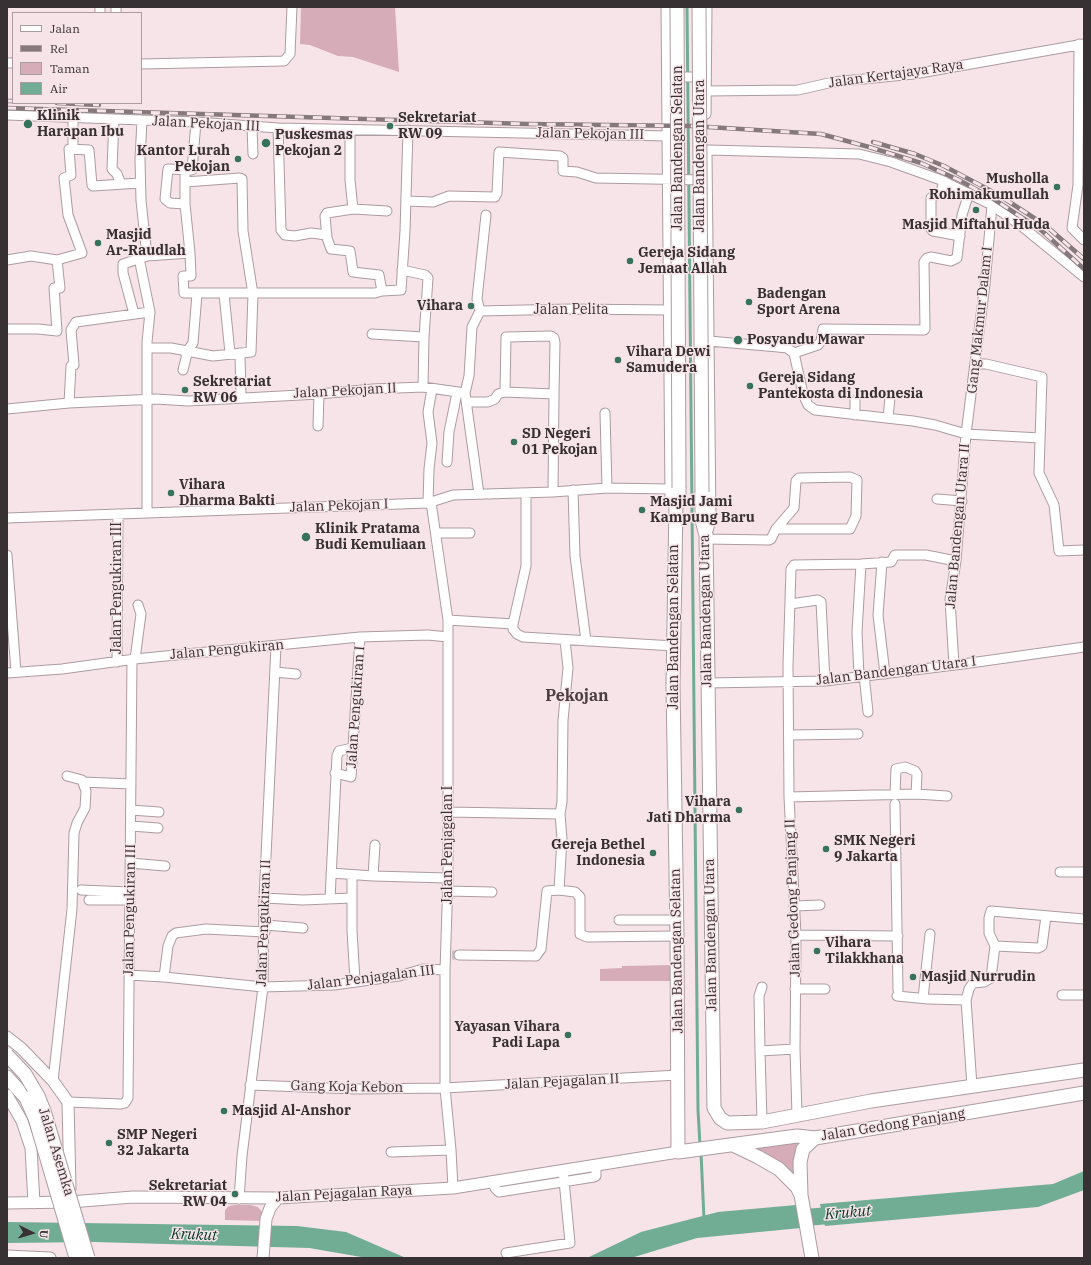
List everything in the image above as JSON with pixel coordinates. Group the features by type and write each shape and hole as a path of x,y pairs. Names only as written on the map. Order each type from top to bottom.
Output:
{"main road":[{"name":"Jalan Bandengan Selatan","path":"677,7 675,488 679,499 676,503 674,646 678,1152"},
{"name":"Jalan Bandengan Utara","path":"699,7 702,520 706,537 714,1108 720,1118"},
{"name":"Jalan Asemka","path":"7,1055 25,1074 38,1096 44,1111 88,1258"},
{"name":"Jalan Gedong Panjang","path":"720,1118 727,1123 762,1122 872,1101 1084,1070"},
{"name":"Jalan Asemka","path":"7,1077 26,1098 35,1118 76,1258"},
{"name":"Jalan Gedong Panjang","path":"678,1152 797,1136 815,1138 1084,1093"},
{"path":"812,1258 801,1198 800,1162 803,1149 815,1138"},
{"path":"731,1145 758,1157 779,1170 793,1182 801,1198"}],"street":[{"path":"142,64 284,60 290,54 292,7"},
{"name":"Jalan Bandengan Selatan","path":"666,7 668,136"},
{"name":"Jalan Bandengan Utara","path":"706,77 707,7"},
{"path":"1081,44 1081,185 1072,228 1084,240"},
{"name":"Jalan Kertajaya Raya","path":"707,91 798,90 834,82 914,74 1081,44"},
{"path":"668,77 706,77 706,114"},
{"name":"Jalan Pekojan III","path":"7,115 73,119 196,122 278,128 668,136"},
{"path":"73,119 73,149"},
{"path":"114,119 112,169 117,174 120,184"},
{"name":"Jalan Pekojan III","path":"142,120 140,183 143,257 150,312 147,399 147,513"},
{"path":"196,122 185,182 185,204 191,276 184,276 184,293 197,294 253,294 257,292 376,293 382,291 402,290 408,130"},
{"path":"252,126 254,154"},
{"path":"278,128 281,230 285,235 295,236 311,233 327,235"},
{"path":"350,130 350,180 353,209"},
{"path":"668,136 671,180 669,310 675,488"},
{"path":"7,260 31,256 57,260 82,253 68,215 64,178 71,175 68,151 73,149 89,150 92,185 113,186 120,184 140,183"},
{"path":"776,530 850,529 856,516 857,480 850,477 799,478 796,481 794,508 776,530 769,540 706,537 711,520 706,180 707,154 709,150 859,154 891,162 944,181 992,206 1019,224 1084,277"},
{"path":"406,201 432,202 449,196 495,197 497,193 499,152 560,156 563,158 563,171 577,172 596,178 706,180"},
{"path":"185,204 170,203 165,200 168,169 188,170"},
{"path":"148,348 188,350 213,356 230,353 251,352 253,294 243,231 242,179 185,182"},
{"path":"944,181 940,191 931,198 931,229 933,231 960,236"},
{"path":"709,341 787,348 794,353 818,345 821,341 823,329 924,330 926,327 925,259 931,257 951,260 957,258 962,215 969,193"},
{"name":"Gang Makmur Dalam I","path":"966,434 992,206"},
{"path":"382,291 379,275 353,272 350,251 332,250 327,235 326,214 353,209 386,211"},
{"path":"447,462 449,432 469,376 472,327 478,314 476,299 486,216"},
{"path":"134,314 122,268 123,264 143,257 190,253"},
{"path":"57,260 60,288 54,288 58,331"},
{"name":"Jalan Penjagalan I","path":"402,270 425,275 428,278 424,336 428,388 428,412 432,443 429,469 430,502 436,533 448,620 448,891 452,955 445,970 445,1088 452,1150 452,1188"},
{"path":"184,370 188,350 193,343 197,294"},
{"path":"224,294 230,353"},
{"name":"Jalan Pelita","path":"478,314 571,309 669,310"},
{"path":"69,403 71,366 74,365 70,330 76,322 150,312"},
{"path":"7,329 70,330"},
{"path":"372,334 424,336"},
{"path":"553,492 555,343 551,336 506,336 505,392 554,394"},
{"path":"240,353 241,398"},
{"name":"Jalan Bandengan Utara II","path":"794,353 803,394 808,404 815,410 935,425 966,434 1040,438"},
{"path":"975,364 986,364 1042,378 1039,473 1054,505 1059,551 1084,550"},
{"name":"Jalan Pekojan II","path":"7,409 69,403 147,399 188,401 319,394 373,389 428,388 488,402 495,399 498,394 505,392"},
{"path":"318,426 319,394"},
{"path":"463,396 479,494"},
{"path":"888,418 890,397"},
{"path":"855,401 855,415"},
{"path":"605,413 607,488"},
{"name":"Jalan Bandengan Utara II","path":"954,665 950,600 956,561 962,501 966,434"},
{"name":"Jalan Pekojan I","path":"7,518 430,502 453,495 553,492 607,488 675,488"},
{"path":"573,490 575,556 586,641"},
{"path":"526,492 526,566 513,624 513,629 517,634 524,637 674,646"},
{"path":"936,499 962,501"},
{"name":"Jalan Pengukiran III","path":"117,662 118,514"},
{"path":"436,533 470,533"},
{"path":"7,555 11,673"},
{"path":"868,712 861,676 857,632 861,564 891,562 894,556 902,555 926,555 956,561"},
{"path":"882,562 878,616 885,674"},
{"name":"Jalan Gedong Panjang II","path":"797,1115 795,1049 796,935 789,735 791,569 794,565 861,564"},
{"path":"790,604 818,600 821,602 825,681"},
{"name":"Jalan Pengukiran III","path":"68,1102 121,1104 127,1101 134,659 141,614 138,605"},
{"path":"448,620 513,624"},
{"name":"Jalan Pengukiran","path":"11,673 62,669 134,659 360,637 428,635 448,636"},
{"name":"Jalan Pengukiran I","path":"335,773 351,777 360,637"},
{"path":"559,890 562,839 560,814 562,802 563,720 568,668 565,640"},
{"name":"Jalan Pengukiran II","path":"239,1199 250,1085 263,987 265,928 264,898 276,646"},
{"name":"Jalan Bandengan Utara I","path":"707,683 825,681 1084,647"},
{"path":"275,672 296,674"},
{"path":"789,735 858,734"},
{"path":"330,899 335,773 339,751 352,748"},
{"path":"916,794 917,774 915,771 905,767 896,769 895,800 898,993 928,999 966,1000"},
{"path":"53,1081 72,909 74,833 76,823 85,808 86,791 83,782 79,778 67,776"},
{"path":"83,782 131,784"},
{"path":"790,797 895,800 916,794 947,796"},
{"path":"131,810 159,812"},
{"path":"448,812 560,814"},
{"path":"131,826 158,828"},
{"path":"373,876 375,845"},
{"path":"130,863 165,866"},
{"path":"1060,872 1084,872"},
{"path":"331,873 373,876 448,878"},
{"path":"352,875 355,980"},
{"path":"81,890 130,896"},
{"path":"452,955 536,956 541,949 547,891 559,890 575,892 580,897 579,930 582,936 677,936"},
{"path":"448,891 492,892"},
{"path":"89,900 130,896"},
{"path":"264,898 303,900 352,898"},
{"path":"794,906 820,905"},
{"path":"972,1086 966,1000 969,989 973,983 984,982 991,978 995,946 989,933 990,911 1084,919"},
{"path":"995,946 1038,948 1042,946 1046,916"},
{"path":"619,920 677,920"},
{"path":"164,977 168,946 172,936 176,933 206,929 303,928"},
{"path":"923,998 930,934"},
{"path":"796,935 898,936"},
{"name":"Jalan Penjagalan III","path":"129,975 263,987 334,985 355,980 399,976 423,969 445,970"},
{"path":"762,987 759,996 762,1122"},
{"path":"795,989 825,989"},
{"path":"1062,995 1084,995"},
{"path":"7,1037 21,1048 53,1081 68,1102 70,1202"},
{"path":"760,1051 795,1049"},
{"name":"Jalan Pejagalan II","path":"445,1088 678,1075"},
{"name":"Gang Koja Kebon","path":"250,1085 356,1089 445,1088"},
{"path":"7,1094 22,1121 31,1148 34,1203"},
{"path":"32,1156 41,1163 53,1164 63,1160 70,1150"},
{"path":"391,1152 452,1150"},
{"name":"Jalan Pejagalan Raya","path":"7,1203 70,1202 132,1197 239,1199 278,1198 452,1188 678,1152"},
{"path":"494,1181 495,1188 499,1192 564,1182 596,1176 596,1165"},
{"path":"506,1253 570,1243 563,1170"},
{"path":"264,1256 266,1218 270,1208 278,1198"},
{"path":"7,1256 50,1258"}],"green space":[{"path":"301,7 395,7 399,72 353,57 338,56 310,45 300,44"},
{"path":"673,965 673,981 600,981 600,969 622,968 622,966"},
{"path":"797,1143 796,1181 777,1161 755,1148"},
{"path":"250,1205 258,1207 263,1213 262,1221 225,1220 225,1210 229,1206"}],"water":[{"path":"1084,1171 1084,1190 1038,1207 825,1226 820,1204 1053,1184"},
{"path":"796,1205 801,1228 697,1238 631,1258 587,1258 641,1232 718,1212"},
{"path":"7,1222 297,1226 346,1232 406,1258 367,1258 309,1248 94,1242 7,1243"}],"waterway":[{"path":"687,7 698,1110 700,1145"},
{"path":"701,1153 704,1219"},
{"name":"Krukut","path":"789,1219 846,1214"}],"tunnel":[{"path":"452,955 459,955"}],"railway":[{"path":"7,101 12,101"},
{"path":"78,104 99,105"},
{"path":"7,108 527,124 692,126 821,134 921,163 959,180 992,198 1041,230 1084,269"},
{"path":"873,142 915,154 944,166 997,194 1045,225 1084,259"}],"place":[{"name":"Klinik Harapan Ibu","path":"28,124"},
{"name":"Sekretariat RW 09","path":"390,126"},
{"name":"Puskesmas Pekojan 2","path":"266,143"},
{"name":"Kantor Lurah Pekojan","path":"238,159"},
{"name":"Musholla Rohimakumullah","path":"1057,187"},
{"name":"Masjid Miftahul Huda","path":"976,210"},
{"name":"Masjid Ar-Raudlah","path":"98,243"},
{"name":"Gereja Sidang Jemaat Allah","path":"630,261"},
{"name":"Badengan Sport Arena","path":"749,302"},
{"name":"Vihara","path":"471,306"},
{"name":"Posyandu Mawar","path":"738,340"},
{"name":"Vihara Dewi Samudera","path":"618,360"},
{"name":"Gereja Sidang Pantekosta di Indonesia","path":"750,386"},
{"name":"Sekretariat RW 06","path":"185,390"},
{"name":"SD Negeri 01 Pekojan","path":"514,442"},
{"name":"Vihara Dharma Bakti","path":"171,493"},
{"name":"Masjid Jami Kampung Baru","path":"642,510"},
{"name":"Klinik Pratama Budi Kemuliaan","path":"306,537"},
{"name":"Vihara Jati Dharma","path":"739,810"},
{"name":"SMK Negeri 9 Jakarta","path":"826,849"},
{"name":"Gereja Bethel Indonesia","path":"653,853"},
{"name":"Vihara Tilakkhana","path":"817,951"},
{"name":"Masjid Nurrudin","path":"913,977"},
{"name":"Yayasan Vihara Padi Lapa","path":"568,1035"},
{"name":"Masjid Al-Anshor","path":"224,1111"},
{"name":"SMP Negeri 32 Jakarta","path":"109,1143"},
{"name":"Sekretariat RW 04","path":"235,1194"}],"district":[{"name":"Pekojan","path":"577,696"}]}
